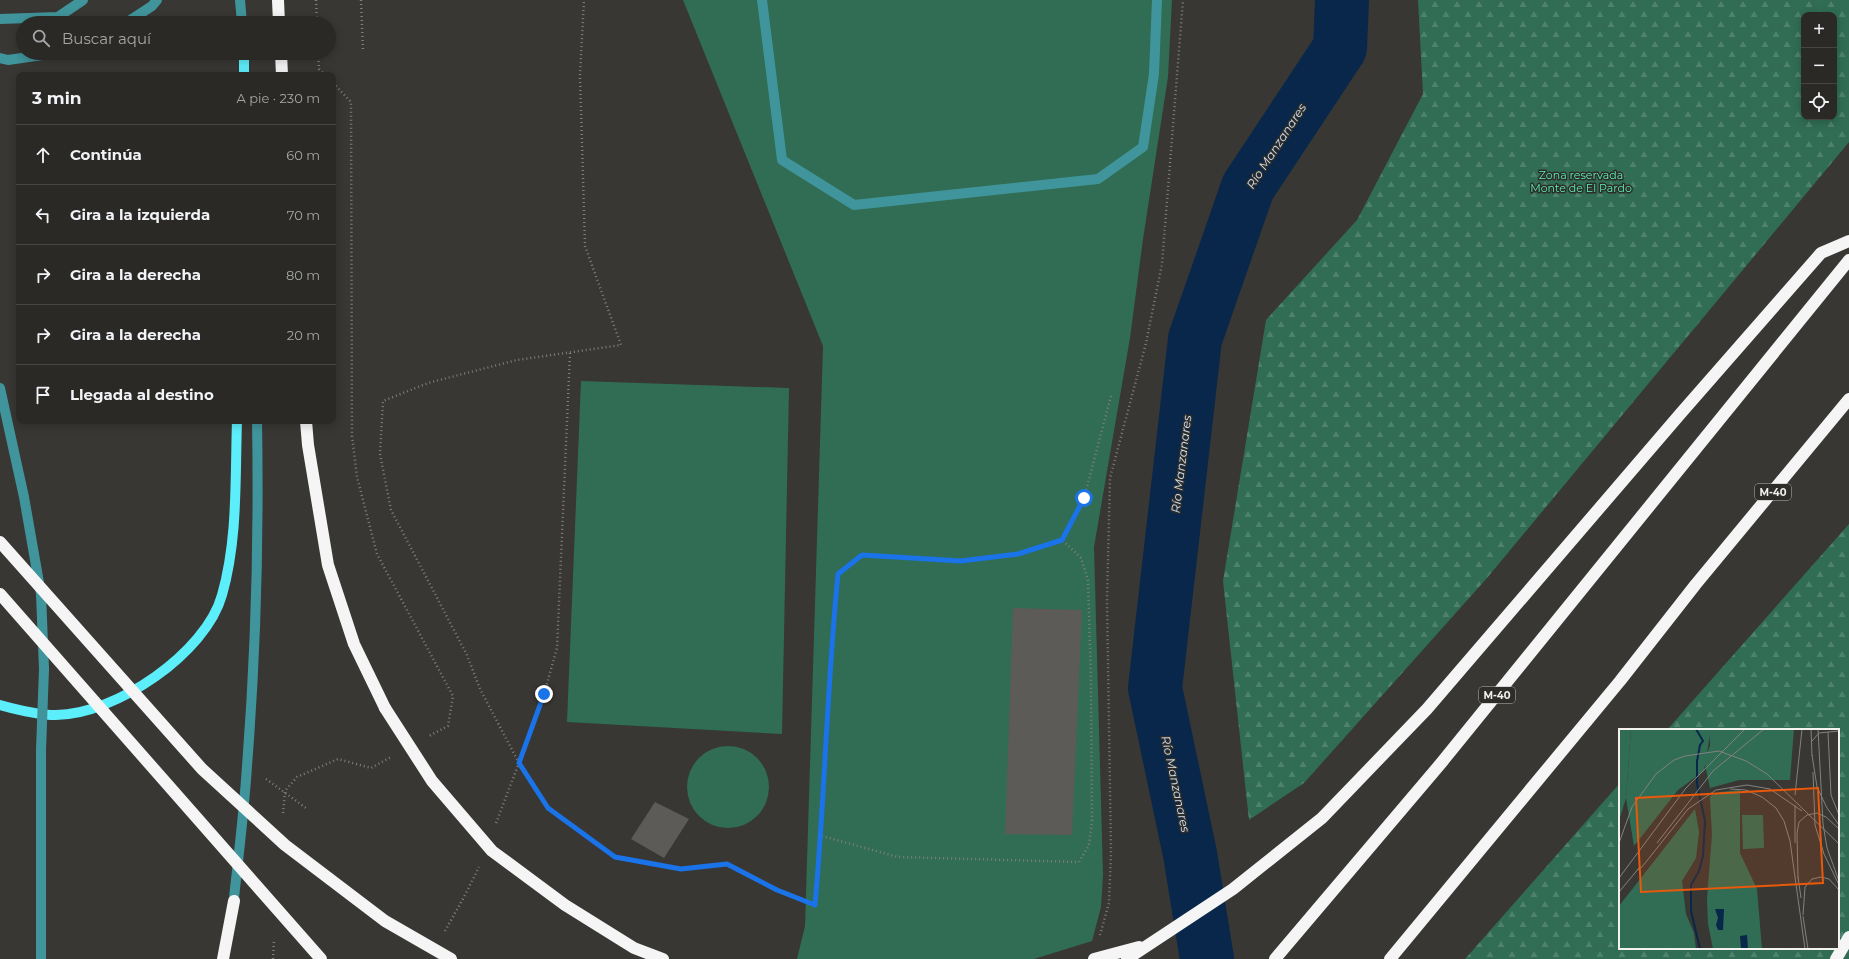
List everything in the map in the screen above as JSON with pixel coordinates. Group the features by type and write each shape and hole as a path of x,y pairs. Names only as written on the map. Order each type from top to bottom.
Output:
{"highway":[{"path":"278,0 279,16"},
{"path":"281,60 282,72"},
{"path":"1127,959 1234,889 1322,818 1426,709 1822,253 1849,241"},
{"name":"M-40","path":"1275,959 1442,762 1715,428 1849,260"},
{"name":"M-40","path":"1390,959 1620,681 1696,584 1849,399"},
{"path":"306,424 308,445 328,565 354,644 385,708 432,781 492,851 571,909 634,948 663,959"},
{"path":"0,542 208,774 285,845 385,921 451,959"},
{"path":"0,594 321,959"},
{"path":"222,959 234,901"},
{"path":"1836,959 1849,937"},
{"path":"1094,959 1148,945"}],"main road":[{"path":"244,60 244,72"},
{"path":"0,705 22,711 57,715 89,710 107,704 119,699 148,681 178,658 205,628 222,597 230,556 234,514 236,424"}],"street":[{"path":"60,16 84,0"},
{"path":"137,16 152,6 157,0"},
{"path":"240,0 241,16"},
{"path":"762,0 782,160 854,205 1098,179 1143,147 1154,74 1157,0"},
{"path":"0,19 16,18"},
{"path":"0,58 8,60 16,59"},
{"path":"0,388 24,497 41,594 44,669 41,750 41,959"},
{"path":"228,959 247,766 255,627 258,494 257,424"}],"path":[{"path":"316,0 317,16"},
{"path":"361,0 364,51"},
{"path":"584,0 580,75 586,246 621,345 517,360 428,383 384,401 380,454 391,510 466,655 480,689 519,763 548,808 615,857 681,869 727,864 777,890 815,905 822,836 832,637 838,574 862,555 961,561 1018,554 1062,540 1084,498 1111,396"},
{"path":"1099,937 1109,903 1111,852 1107,601 1110,478 1146,342 1162,264 1183,0"},
{"path":"318,60 319,69 322,72"},
{"path":"336,86 351,102 352,436 357,477 377,554 453,696 448,726 427,737"},
{"path":"494,829 544,694 557,648 570,352"},
{"path":"822,836 898,857 1079,862 1089,845 1092,820 1091,679 1088,580 1081,558 1062,540"},
{"path":"285,791 297,777 338,759 371,768 392,756"},
{"path":"247,766 285,791 306,808"},
{"path":"444,932 474,880 479,866"}],"green space":[{"path":"683,0 1172,0 1168,77 1143,239 1130,338 1094,547 1103,875 1101,907 1092,941 1034,959 797,959 805,926 823,346"},
{"name":"Zona reservada Monte de El Pardo","path":"1418,0 1849,0 1849,142 1487,578 1304,783 1249,820 1223,581 1266,320 1357,220 1423,94"},
{"path":"581,381 789,388 782,734 567,722"},
{"path":"1849,524 1849,959 1465,959 1619,784 1619,949 1839,949 1839,729 1668,729"},
{"path":"720,746 736,746 751,753 762,764 769,779 769,795 766,803 757,816 744,825 736,828 720,828 705,821 694,810 687,795 687,779 694,764 705,753"}],"building":[{"path":"1013,608 1082,610 1072,835 1005,834"},
{"path":"655,802 689,819 664,858 631,839"}],"waterway":[{"name":"Río Manzanares","path":"1207,959 1190,854 1155,688 1195,339 1248,187 1340,48 1342,0"}],"route":[{"path":"544,694 519,763 548,808 615,857 681,869 727,864 777,890 815,905 822,836 832,629 838,574 862,555 961,561 1018,554 1062,540 1084,498"}]}
